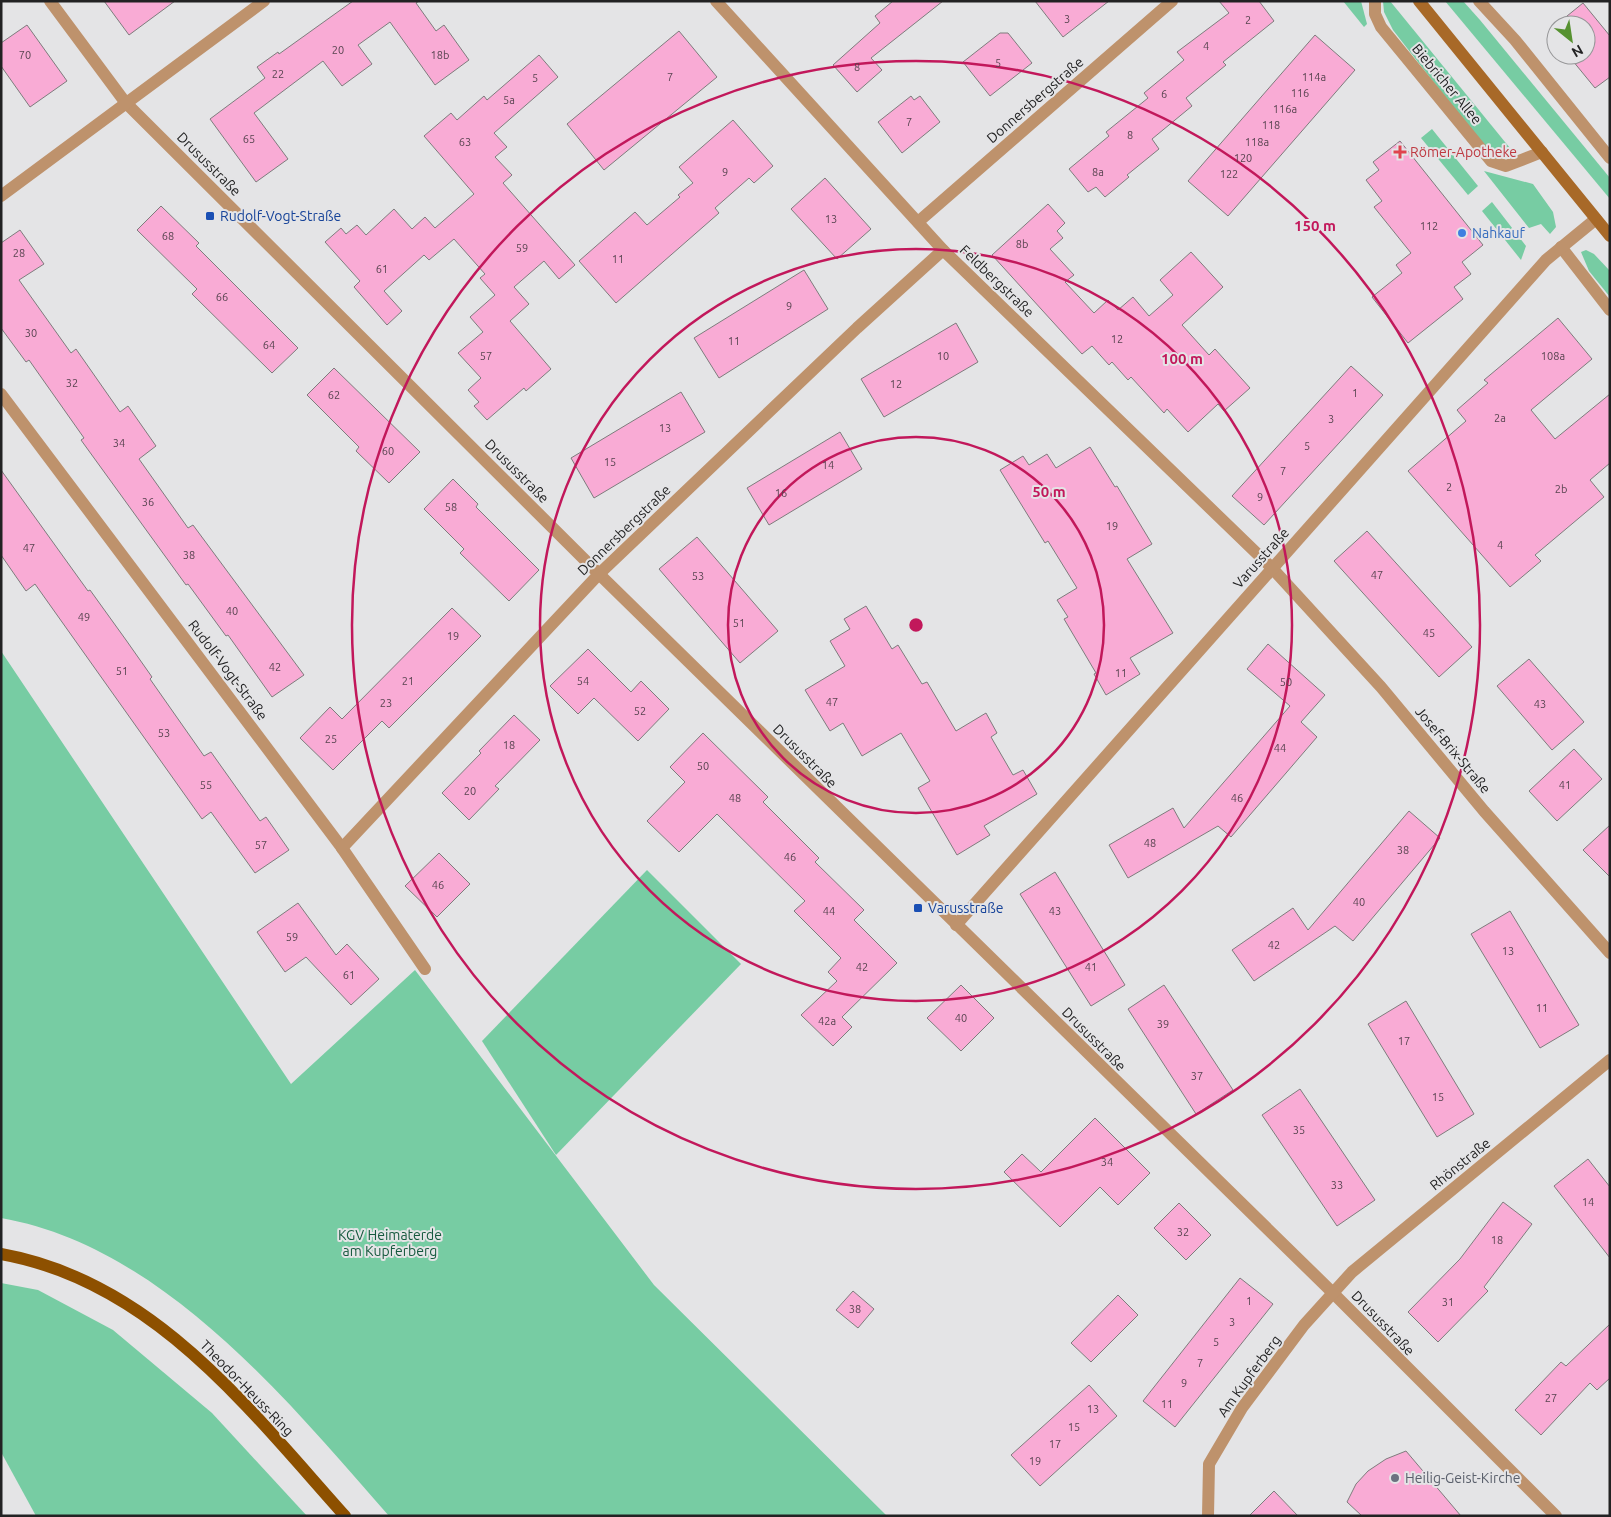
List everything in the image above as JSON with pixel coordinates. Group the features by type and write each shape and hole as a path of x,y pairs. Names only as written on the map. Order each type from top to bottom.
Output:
{"main road":[{"path":"1419,1 1610,236"},
{"name":"Theodor-Heuss-Ring","path":"1,1254 36,1262 97,1288 154,1321 180,1341 233,1391 345,1516"}],"street":[{"name":"Drususstraße","path":"50,1 125,102 599,574 1333,1293 1556,1516"},
{"path":"1,196 125,102 264,1"},
{"name":"Feldbergstraße","path":"716,1 943,250 1272,568"},
{"name":"Donnersbergstraße","path":"918,222 1172,1"},
{"name":"Biebricher Allee","path":"1375,1 1376,14 1381,27 1491,161 1506,166 1542,152"},
{"path":"1479,1 1515,40 1610,158"},
{"name":"Varusstraße","path":"956,925 1546,260 1596,219"},
{"path":"1560,247 1610,310"},
{"name":"Donnersbergstraße","path":"342,848 599,574 857,328 943,250"},
{"name":"Rudolf-Vogt-Straße","path":"1,394 342,848 425,968"},
{"name":"Josef-Brix-Straße","path":"1272,568 1381,687 1484,811 1610,953"},
{"name":"Rhönstraße","path":"1333,1293 1352,1272 1610,1060"},
{"name":"Am Kupferberg","path":"1208,1516 1209,1464 1242,1408 1304,1325 1333,1293"}],"green space":[{"path":"1343,1 1361,1 1367,24 1364,27"},
{"path":"1383,1 1390,1 1516,156 1512,159 1487,151 1393,30 1384,12"},
{"path":"1445,1 1463,1 1480,20 1610,178 1610,199"},
{"path":"1432,129 1478,186 1468,195 1421,138"},
{"path":"1484,171 1533,184 1553,212 1556,227 1550,234 1541,224 1529,228"},
{"path":"1492,202 1526,246 1521,260 1482,211"},
{"path":"1586,250 1594,254 1610,271 1610,297 1589,271 1581,252"},
{"name":"KGV Heimaterde am Kupferberg","path":"1,651 291,1084 415,970 654,1285 887,1516 389,1516 308,1424 264,1378 217,1334 168,1294 115,1260 60,1234 1,1218"},
{"path":"647,870 741,964 556,1155 482,1041"},
{"path":"1,1283 38,1290 113,1330 212,1413 307,1516 36,1516 1,1452"}],"building":[{"path":"104,1 175,1 129,35"},
{"path":"353,1 419,1 416,3 436,31 444,25 469,60 435,85 390,22 358,45 372,64 342,86 323,61 254,113 288,159 256,182 210,119 265,78 257,67 278,52 279,54"},
{"path":"893,1 943,1 871,58 882,70 857,92 833,65 880,23 875,16"},
{"path":"1035,1 1109,1 1063,37"},
{"path":"1219,1 1259,1 1274,21 1223,62 1226,65 1186,98 1192,106 1152,139 1159,149 1127,175 1129,177 1105,197 1096,187 1088,192 1069,169 1109,136 1106,132 1148,98 1144,93 1184,60 1177,52 1229,13"},
{"path":"1583,3 1593,15 1568,15"},
{"path":"1596,19 1610,36 1610,77 1595,88 1576,65 1596,65"},
{"path":"27,25 67,81 30,107 1,66 1,43"},
{"path":"679,31 717,77 604,170 567,124"},
{"path":"1000,33 1008,33 1032,63 990,96 963,62"},
{"path":"1315,35 1355,70 1228,216 1188,181"},
{"path":"539,55 558,77 494,133 507,147 495,157 512,175 503,183 575,265 559,279 544,261 514,287 529,304 510,321 551,369 526,391 524,388 487,420 474,406 479,402 468,390 481,378 458,353 483,332 470,317 495,295 480,278 485,274 454,239 429,260 424,255 384,291 402,311 387,325 354,287 360,281 325,242 341,228 346,234 357,225 366,235 394,209 412,229 425,217 435,228 474,194 424,136 451,113 457,120 484,96 487,100"},
{"path":"911,96 914,100 920,96 940,122 902,153 878,122"},
{"path":"733,120 773,166 754,183 749,178 715,208 719,213 616,303 579,261 635,212 647,225 680,197 678,195 693,183 679,167"},
{"path":"1400,141 1483,245 1462,262 1471,274 1454,287 1463,299 1408,343 1372,297 1402,273 1396,265 1411,253 1374,207 1382,201 1366,180 1379,170 1373,162"},
{"path":"825,178 871,229 837,259 791,209"},
{"path":"1048,204 1065,223 1057,231 1063,238 1050,249 1074,275 1065,282 1094,313 1108,300 1118,310 1133,297 1149,316 1173,295 1160,280 1191,252 1223,287 1182,325 1209,355 1215,349 1250,388 1224,411 1218,404 1188,432 1167,409 1164,413 1131,377 1128,380 1112,362 1109,365 1092,346 1082,354 992,255"},
{"path":"161,206 199,243 196,246 298,348 272,373 192,294 197,289 137,230"},
{"path":"20,230 44,264 19,280 71,353 76,349 120,412 128,406 156,446 139,459 188,528 193,525 304,675 272,697 228,635 226,636 188,584 186,585 81,440 84,438 29,360 26,362 1,328 1,243"},
{"path":"804,270 828,309 719,378 694,338"},
{"path":"1558,318 1592,359 1531,410 1555,439 1610,394 1610,463 1590,480 1604,497 1535,555 1541,561 1510,587 1408,471 1466,421 1457,410 1488,383 1484,380"},
{"path":"956,323 978,362 884,417 861,379"},
{"path":"1351,366 1383,395 1264,525 1232,496"},
{"path":"334,368 420,452 389,483 356,451 359,447 307,395"},
{"path":"681,392 705,432 594,498 571,458"},
{"path":"840,432 862,469 769,525 747,488"},
{"path":"1090,447 1115,487 1117,486 1152,544 1127,559 1173,633 1130,658 1140,674 1106,695 1094,674 1096,673 1064,619 1068,617 1057,600 1077,588 1048,541 1045,543 1000,470 1023,456 1029,465 1047,454 1056,468"},
{"path":"1,470 88,591 90,590 126,640 152,677 150,679 204,756 211,752 260,821 266,817 289,850 255,873 211,812 202,819 35,584 26,591 1,555"},
{"path":"453,479 478,504 476,507 539,570 509,601 460,553 464,549 424,509"},
{"path":"1367,531 1472,647 1439,677 1334,561"},
{"path":"697,537 778,631 740,663 659,569"},
{"path":"866,606 892,649 898,645 922,684 927,682 956,731 986,713 997,733 991,737 1013,775 1023,770 1037,794 984,826 990,835 957,855 918,788 930,781 901,733 862,756 843,723 830,731 805,690 845,666 830,641 850,629 844,619"},
{"path":"452,608 481,636 389,728 382,721 333,770 300,738 330,707 342,719"},
{"path":"1268,644 1325,695 1301,722 1317,737 1231,837 1218,826 1128,878 1109,845 1173,808 1184,828 1290,706 1247,669"},
{"path":"588,649 631,692 641,681 669,709 638,741 594,698 578,714 550,686"},
{"path":"1529,659 1584,722 1552,750 1497,686"},
{"path":"514,715 540,740 495,786 499,789 469,820 442,793 481,753 479,751"},
{"path":"703,733 768,797 763,802 819,858 815,862 864,910 854,920 897,963 842,1017 852,1027 833,1046 801,1015 837,981 828,972 841,958 794,911 805,901 717,814 679,852 647,821 685,782 670,767"},
{"path":"1574,749 1602,779 1557,821 1529,791"},
{"path":"1409,811 1440,838 1353,941 1335,926 1254,981 1232,950 1293,908 1308,930"},
{"path":"1610,825 1610,877 1583,850"},
{"path":"439,853 470,884 437,917 405,886"},
{"path":"1055,872 1125,985 1091,1006 1020,894"},
{"path":"298,903 336,955 347,944 379,979 351,1005 306,957 285,972 257,932"},
{"path":"1510,911 1579,1025 1540,1048 1471,934"},
{"path":"961,985 994,1018 961,1051 927,1018"},
{"path":"1164,985 1233,1090 1196,1114 1128,1009"},
{"path":"1406,1001 1474,1114 1437,1137 1368,1024"},
{"path":"1300,1089 1375,1200 1337,1226 1262,1115"},
{"path":"1095,1118 1150,1173 1118,1205 1100,1187 1060,1227 1004,1172 1022,1154 1041,1172"},
{"path":"1588,1159 1610,1187 1610,1258 1554,1186"},
{"path":"1503,1202 1532,1224 1484,1287 1488,1291 1438,1342 1408,1312 1460,1259"},
{"path":"1179,1203 1211,1235 1186,1260 1154,1228"},
{"path":"1240,1278 1273,1304 1175,1427 1143,1401"},
{"path":"853,1291 874,1309 858,1328 836,1310"},
{"path":"1118,1295 1138,1315 1091,1362 1071,1343"},
{"path":"1610,1324 1610,1378 1597,1390 1590,1383 1541,1435 1515,1410 1561,1362 1566,1366"},
{"path":"1089,1385 1117,1416 1040,1486 1011,1455"},
{"name":"Heilig-Geist-Kirche","path":"1406,1451 1461,1516 1362,1516 1347,1502 1356,1484 1368,1471 1386,1459"},
{"path":"1274,1491 1298,1516 1249,1516"}],"place":[{"name":"Römer-Apotheke","path":"1400,152"},
{"name":"Rudolf-Vogt-Straße","path":"210,216"},
{"name":"Nahkauf","path":"1462,233"},
{"name":"Varusstraße","path":"918,908"},
{"name":"Heilig-Geist-Kirche","path":"1395,1478"}]}
